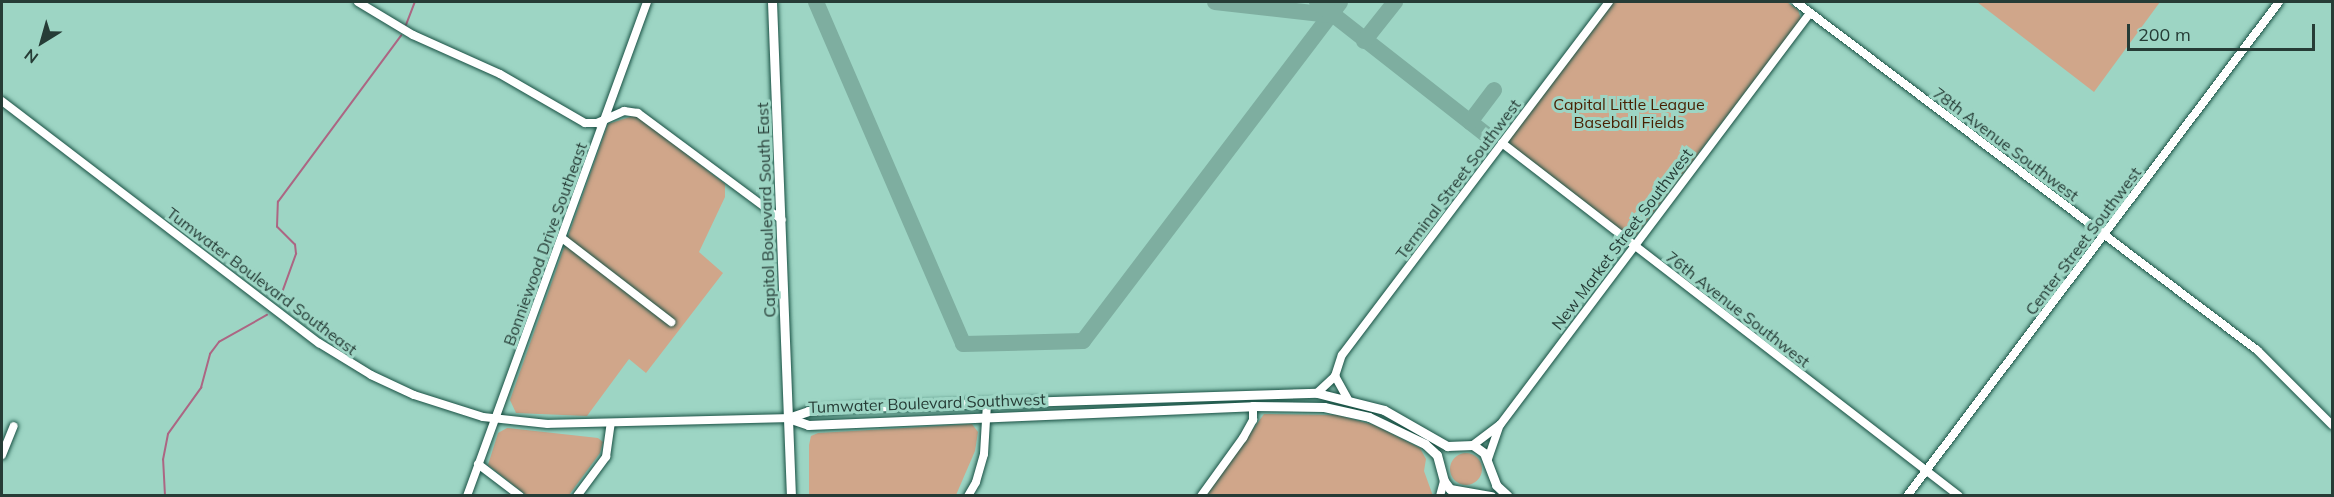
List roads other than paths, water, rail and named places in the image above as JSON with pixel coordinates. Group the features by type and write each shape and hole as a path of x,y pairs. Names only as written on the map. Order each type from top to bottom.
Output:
{"main road":[{"name":"Capitol Boulevard South East","path":"772,2 791,495"},
{"name":"Tumwater Boulevard Southwest","path":"788,418 808,411 861,407 1317,393 1348,399 1384,410 1421,429 1445,445 1457,446"},
{"name":"Tumwater Boulevard Southwest","path":"788,418 808,424 1253,406 1339,409 1369,417 1415,439 1435,452 1441,467"},
{"path":"1491,495 1474,492 1460,494 1444,481 1441,467 1457,446 1473,445 1488,459 1490,474 1508,495"},
{"path":"1474,492 1490,474"}],"street":[{"path":"358,2 413,35 524,87 576,119 591,124 624,111 638,113 782,220"},
{"name":"Bonniewood Drive Southeast","path":"466,495 647,2"},
{"name":"Terminal Street Southwest","path":"1317,393 1335,376 1342,356 1609,2"},
{"name":"78th Avenue Southwest","path":"1796,2 2257,350 2332,425"},
{"name":"Center Street Southwest","path":"1907,495 2279,2"},
{"name":"New Market Street Southwest","path":"1473,445 1500,425 1810,13"},
{"name":"Tumwater Boulevard Southeast","path":"2,101 331,352 414,395 495,419 611,423 788,418"},
{"name":"76th Avenue Southwest","path":"1502,143 1959,495"},
{"path":"562,238 671,322"},
{"path":"1335,376 1348,399"},
{"path":"968,495 976,482 984,454 987,403"},
{"path":"1201,495 1243,438 1252,420 1253,406"},
{"path":"577,495 606,457 611,423"},
{"name":"New Market Street Southwest","path":"1488,459 1500,425"},
{"path":"2,455 14,426"},
{"path":"478,464 520,495"},
{"path":"1440,495 1444,481"}],"waterway":[{"path":"406,25 415,2"},
{"path":"279,301 296,254 295,245 277,227 278,202 401,36"},
{"path":"165,496 163,460 168,434 201,388 210,354 219,342 267,315"}],"park label":[{"name":"Capital Little League Baseball Fields","path":"1629,113"}]}
